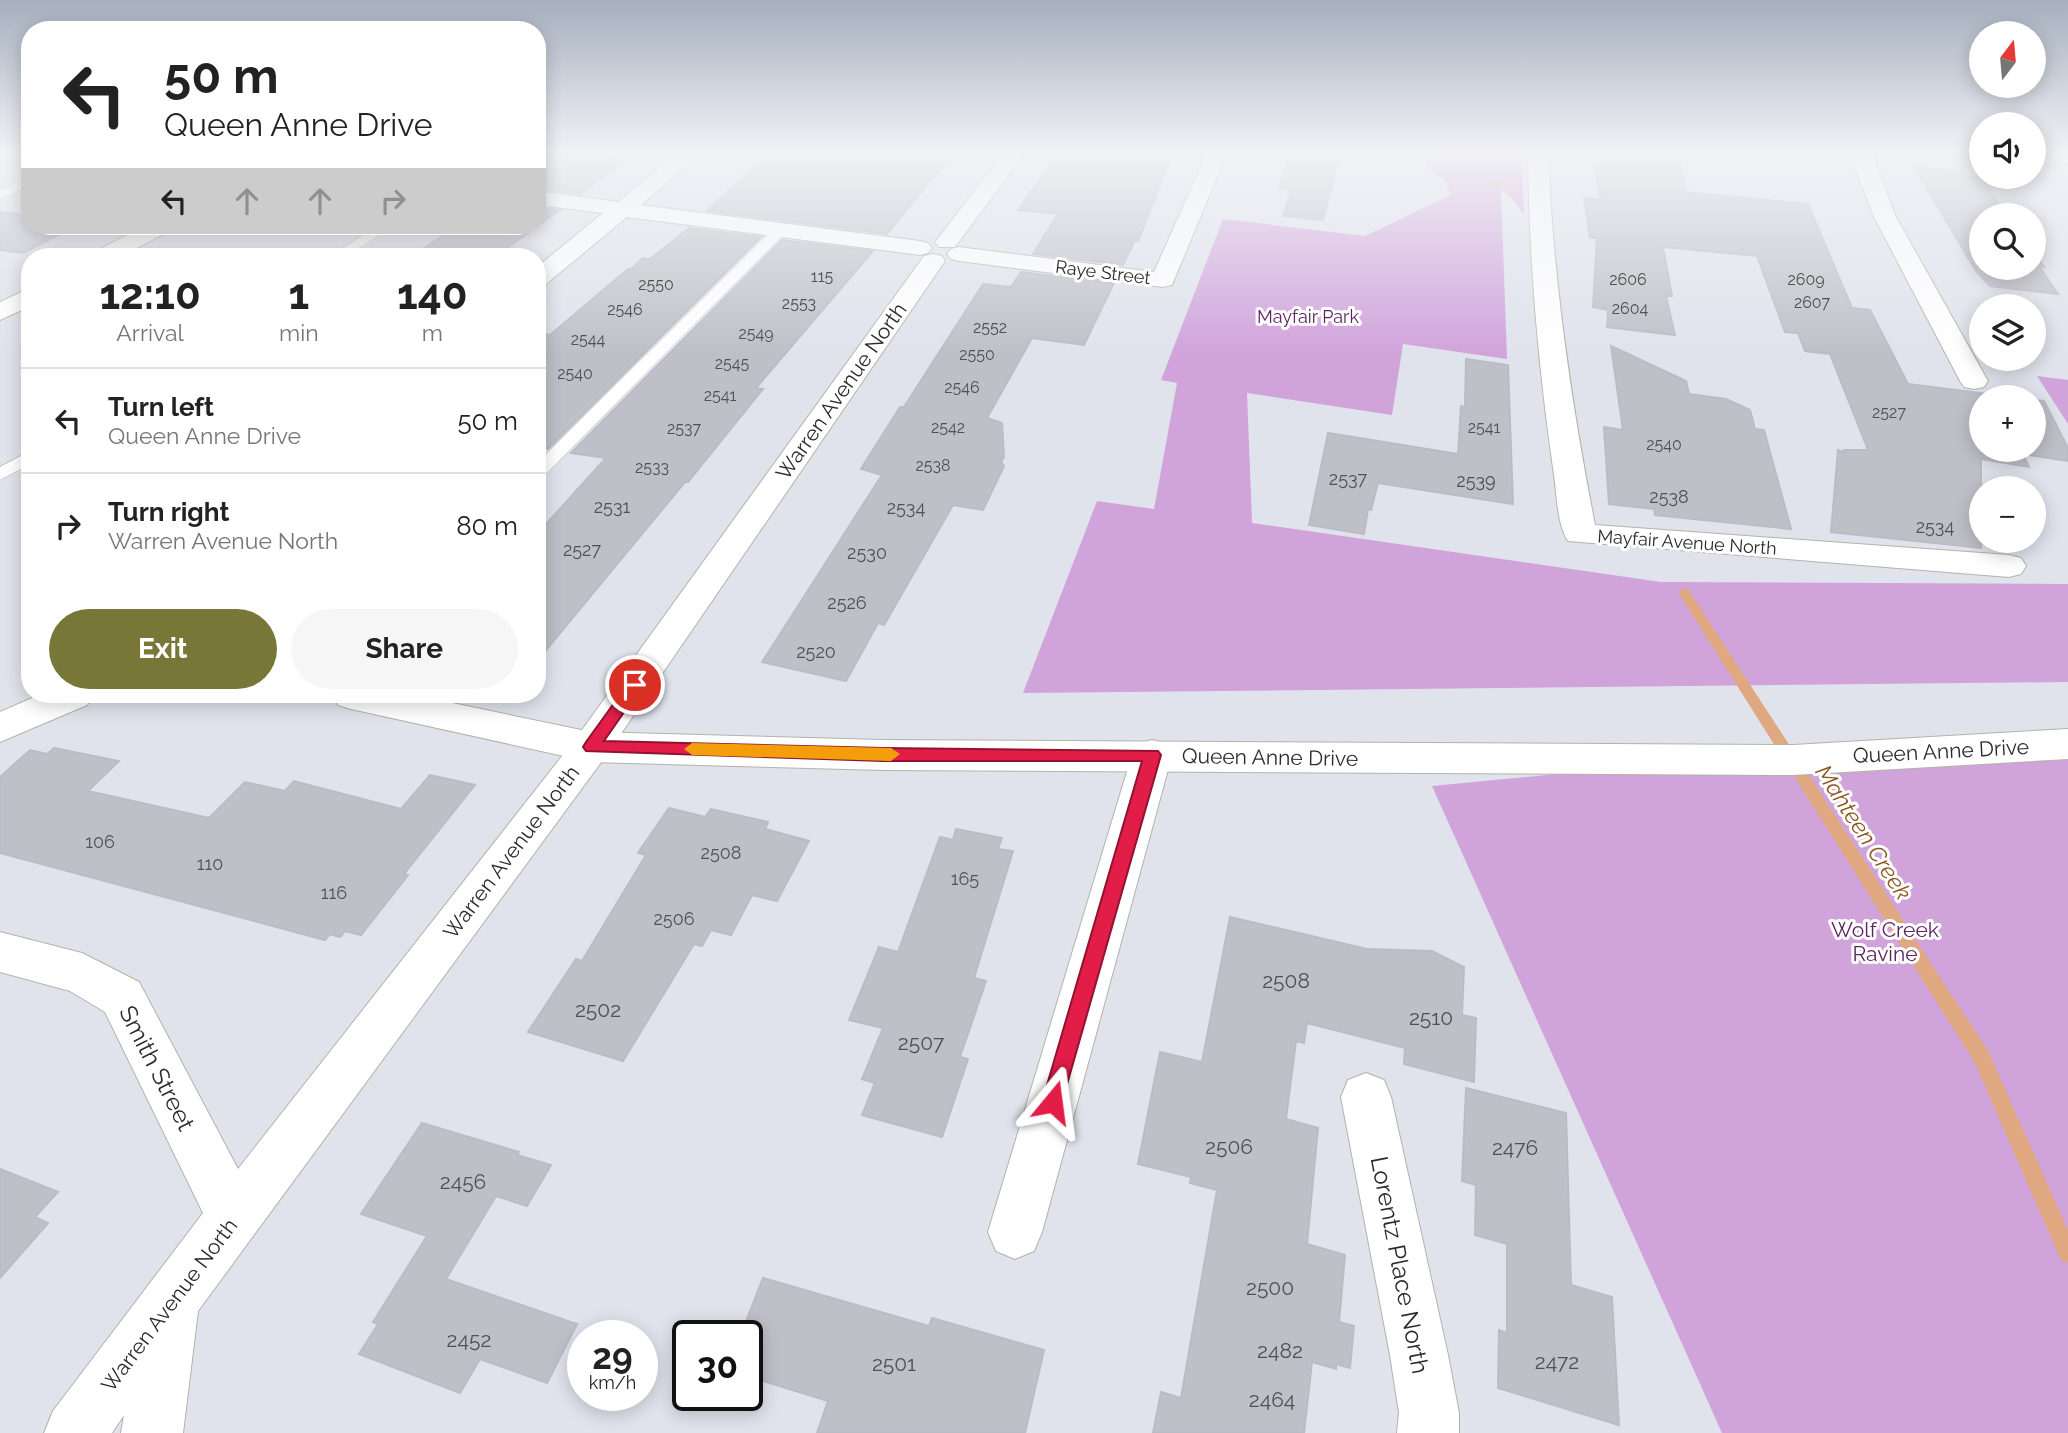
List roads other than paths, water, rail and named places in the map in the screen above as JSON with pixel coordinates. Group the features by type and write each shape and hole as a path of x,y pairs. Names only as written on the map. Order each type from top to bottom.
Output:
{"street":[{"path":"546,272 610,220"},
{"name":"Raye Street","path":"705,220 1163,280 1189,220"},
{"name":"Warren Avenue North","path":"75,1433 171,1300 591,747 964,220"},
{"name":"Mayfair Avenue North","path":"1541,220 1543,281 1567,465 1580,534 2008,566"},
{"path":"1887,220 1974,381"},
{"path":"120,248 144,235"},
{"path":"0,312 21,301"},
{"path":"0,699 21,688"},
{"path":"0,728 56,703"},
{"name":"Queen Anne Drive","path":"388,703 591,747 883,754 1793,760 2068,744"},
{"path":"1015,1232 1152,755"},
{"name":"Smith Street","path":"0,952 82,974 122,997 234,1218"},
{"name":"Lorentz Place North","path":"1366,1097 1419,1355 1429,1413 1429,1433"},
{"path":"152,1433 171,1300"}],"lane":[{"path":"546,464 780,230"},
{"path":"351,248 372,235"},
{"path":"0,475 21,462"}],"waterway":[{"name":"Mahteen Creek","path":"1684,592 1982,1057 2068,1253"}],"park label":[{"name":"Mayfair Park","path":"1308,316"},
{"name":"Wolf Creek Ravine","path":"1885,941"}]}
